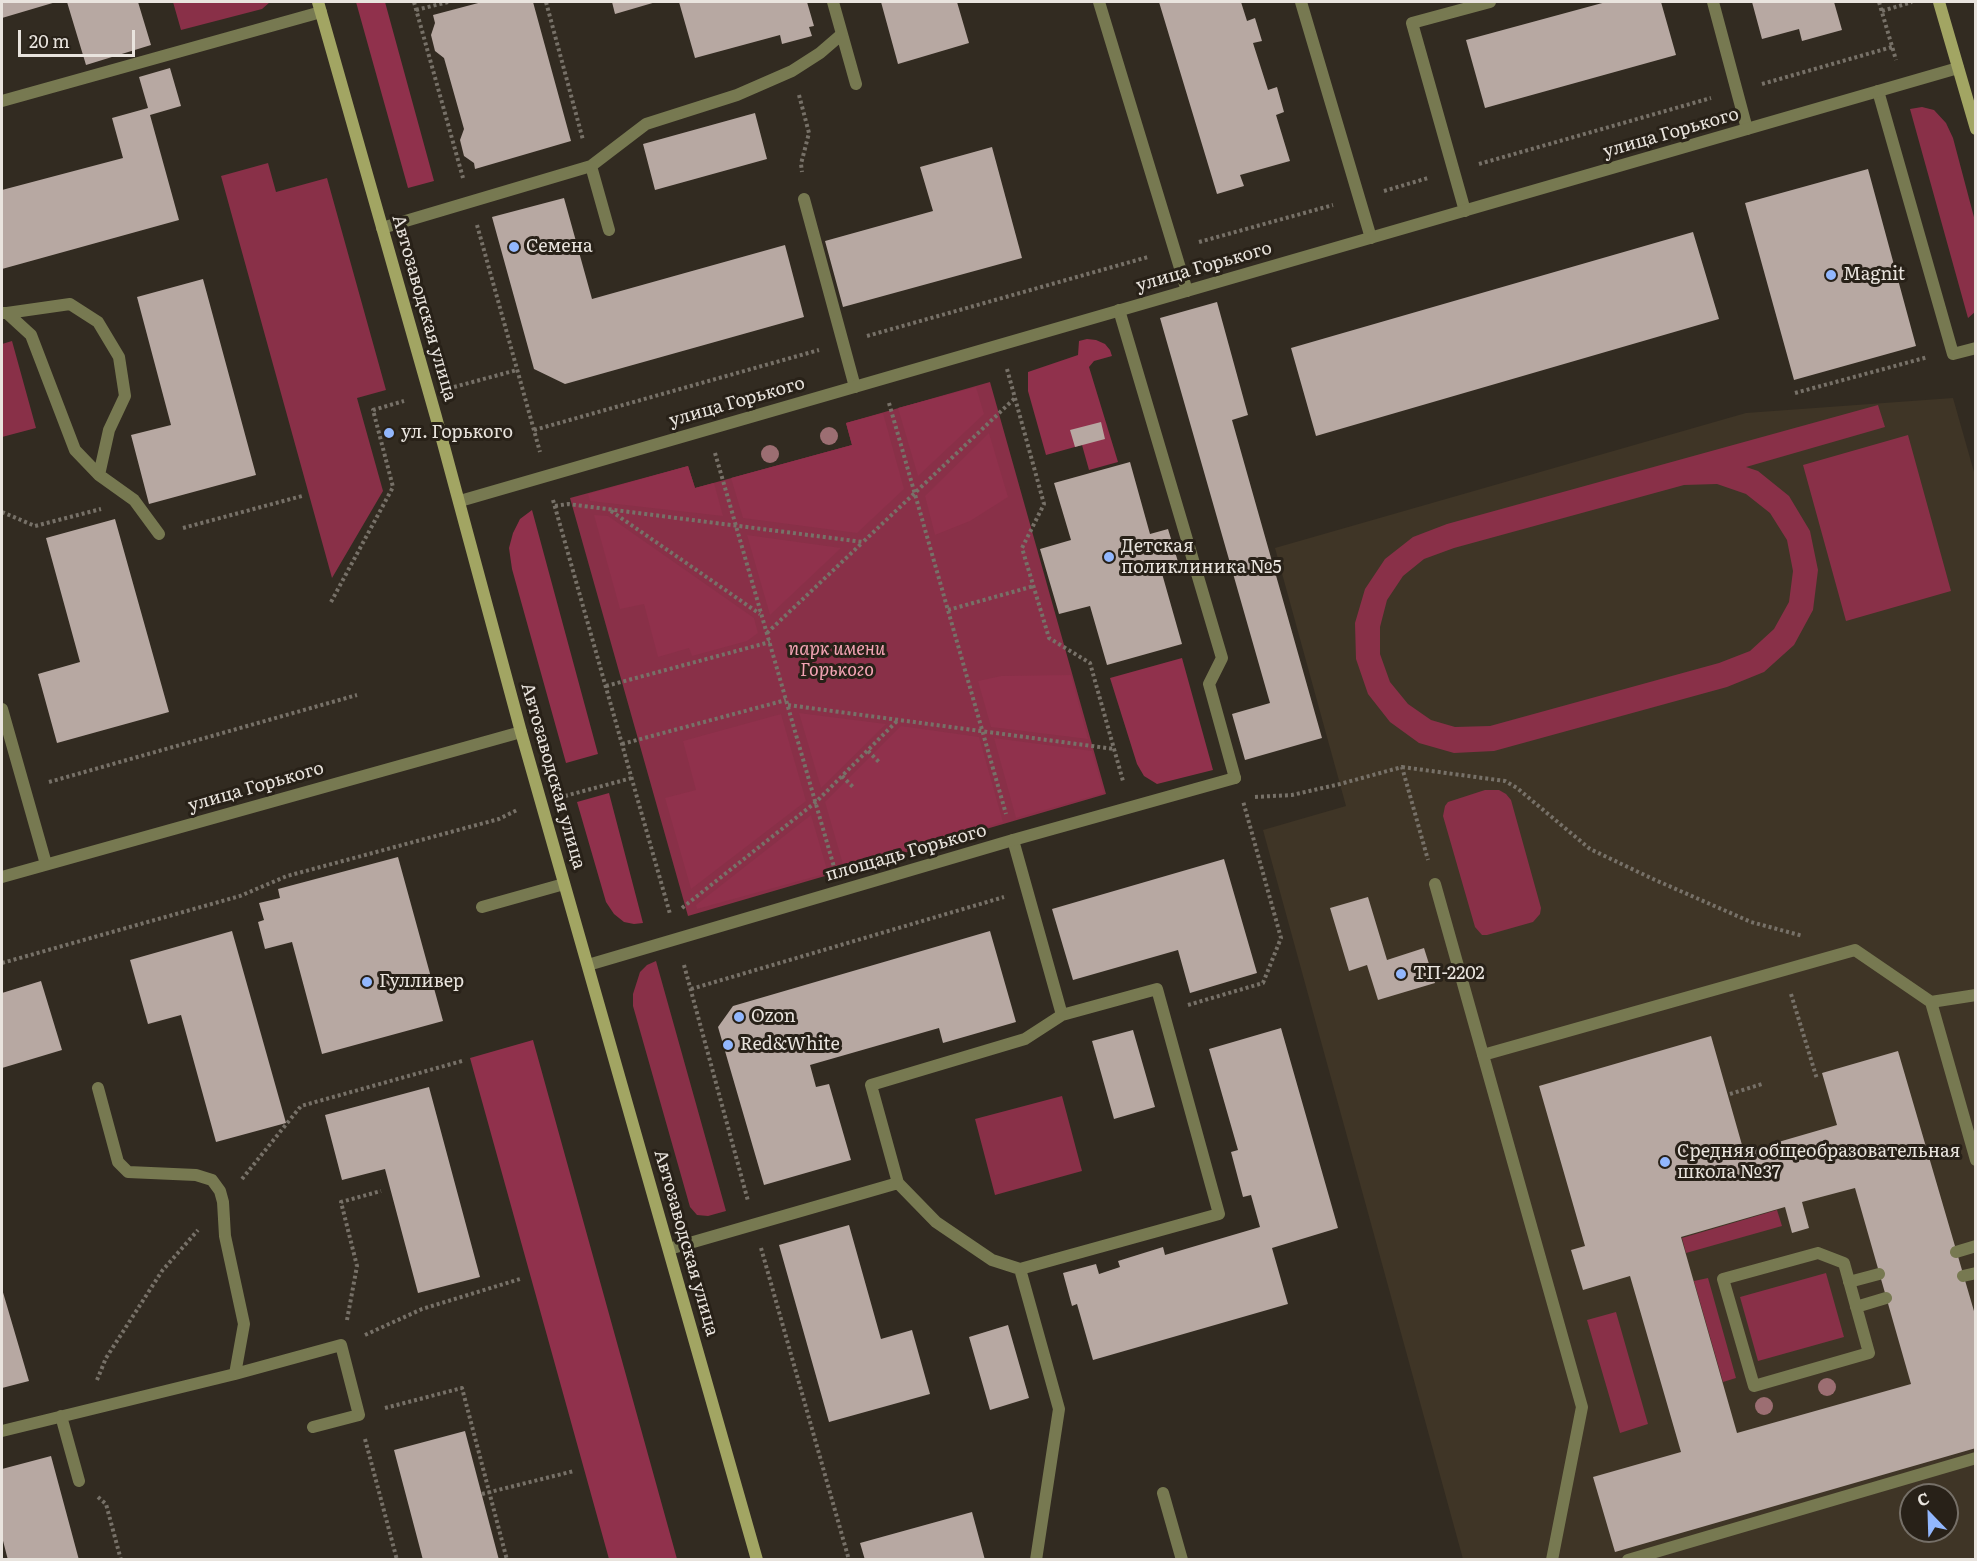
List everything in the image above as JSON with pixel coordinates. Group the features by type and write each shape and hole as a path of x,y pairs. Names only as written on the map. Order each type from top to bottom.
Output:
{"street":[{"path":"833,2 856,84"},
{"path":"1099,2 1187,291"},
{"path":"1301,2 1371,238"},
{"path":"1465,211 1412,23 1490,2"},
{"path":"1713,2 1747,129"},
{"path":"1939,2 1976,129"},
{"path":"2,101 319,7"},
{"name":"Автозаводская улица","path":"319,7 430,394 541,803 757,1560"},
{"path":"382,228 591,166 646,124 737,95 792,71 820,53 842,34"},
{"name":"улица Горького","path":"459,501 1958,68"},
{"path":"1878,92 1953,354 1976,348"},
{"path":"591,166 609,230"},
{"path":"804,199 855,387"},
{"path":"4,313 70,304 98,322 118,357 124,396 110,430 99,474"},
{"name":"площадь Горького","path":"588,965 1013,840 1235,778 1209,684 1222,658 1119,310"},
{"path":"4,313 31,335 75,450 99,474 134,500 159,534"},
{"path":"2,709 46,864"},
{"name":"улица Горького","path":"2,877 521,732"},
{"path":"1013,840 1062,1015"},
{"path":"482,907 564,884"},
{"path":"1435,884 1582,1407 1552,1560"},
{"path":"1483,1055 1855,950 1931,1002 1976,1160"},
{"path":"1157,989 1219,1214 1020,1269 992,1260 936,1221 898,1183 871,1085 1025,1039 1062,1015 1157,989"},
{"path":"1931,1002 1976,996"},
{"path":"98,1088 118,1162 129,1172 196,1175 212,1180 220,1191 225,1236 244,1324 235,1374"},
{"path":"669,1249 898,1183"},
{"path":"1956,1252 1976,1246"},
{"path":"1818,1253 1844,1263 1856,1307 1869,1353 1754,1386 1724,1280 1818,1253"},
{"path":"1020,1269 1059,1409 1036,1560"},
{"path":"1849,1282 1879,1274"},
{"path":"1856,1307 1887,1298"},
{"path":"2,1431 235,1374 341,1345 359,1415 313,1427"},
{"path":"61,1416 79,1481"},
{"path":"1628,1560 1976,1458"},
{"path":"1163,1493 1182,1560"}],"path":[{"path":"414,2 671,917 816,802 899,720"},
{"path":"416,10 448,2"},
{"path":"546,2 591,166"},
{"path":"1881,11 1912,2"},
{"path":"534,430 1892,47"},
{"path":"792,71 809,134 801,164 804,199"},
{"path":"1000,345 1044,504 1022,548 1049,638 1090,663 1130,808"},
{"path":"1795,393 1952,351"},
{"path":"331,602 393,486 372,410 517,370"},
{"path":"882,379 1013,840"},
{"path":"767,633 1015,398"},
{"path":"708,429 841,890"},
{"path":"159,534 302,496"},
{"path":"555,506 568,504 863,542"},
{"path":"2,512 35,526 104,509"},
{"path":"610,510 761,615"},
{"path":"948,610 1034,586"},
{"path":"606,686 770,642"},
{"path":"24,789 357,695"},
{"path":"622,744 786,700"},
{"path":"788,705 1114,749"},
{"path":"868,751 880,763"},
{"path":"1402,767 1435,884"},
{"path":"1164,1012 1263,983 1281,938 1242,798 1292,795 1402,767 1505,781 1517,788 1590,849 1751,922 1809,938"},
{"path":"842,776 854,789"},
{"path":"2,963 240,896 287,876 499,819 511,812 632,778"},
{"path":"691,989 1027,890"},
{"path":"677,938 754,1224 849,1560"},
{"path":"1784,970 1817,1079"},
{"path":"83,1411 106,1358 162,1271 223,1202 301,1106 462,1061"},
{"path":"1730,1094 1762,1084"},
{"path":"346,1322 357,1266 341,1202 381,1191"},
{"path":"362,1336 422,1309 520,1279"},
{"path":"397,1560 359,1415 462,1388 507,1560"},
{"path":"482,1494 574,1471"},
{"path":"79,1481 106,1504 121,1560"}],"shaded area":[{"path":"356,2 385,2 434,181 408,188"},
{"path":"1087,339 1105,344 1112,356 1094,361 1089,367 1118,462 1089,470 1082,445 1046,455 1028,391 1028,372 1078,355 1079,341"},
{"path":"976,387 984,414 918,476 898,408"},
{"name":"Средняя общеобразовательная школа №37","path":"1953,398 1976,479 1975,1559 1463,1559 1263,830 1346,806 1275,548 1746,413"},
{"path":"883,413 904,489 857,533 743,518 731,478 852,445 846,423"},
{"path":"989,433 1008,497 970,521 935,535 925,496"},
{"path":"688,466 695,488 714,483 723,516 590,501 588,494"},
{"path":"532,510 598,754 566,763 512,569 509,548 520,519"},
{"path":"594,515 608,516 754,618 758,633 747,641 692,656 689,648 658,657 644,604 620,609"},
{"path":"747,535 841,548 770,615"},
{"path":"1182,658 1213,770 1157,784 1144,776 1137,764 1110,678"},
{"path":"1071,675 1088,739 991,727 978,681 1001,676"},
{"path":"799,713 886,724 821,788"},
{"path":"781,714 806,801 691,889 665,798 696,790 683,741"},
{"path":"901,726 979,737 1003,822 844,868 825,802"},
{"path":"994,738 1092,751 1104,793 1016,818"},
{"path":"609,793 643,923 624,922 614,914 606,902 577,802"},
{"path":"811,815 828,873 697,909 696,905"},
{"path":"533,1040 677,1559 609,1559 470,1058"}],"green space":[{"path":"173,2 270,2 262,9 181,30"},
{"path":"1922,107 1934,110 1946,123 1953,138 1975,221 1975,312 1968,318 1910,109"},
{"path":"268,163 276,192 327,178 386,390 357,398 383,491 332,578 221,176"},
{"path":"12,341 36,428 2,437 2,344"},
{"name":"парк имени Горького","path":"990,382 1106,794 688,916 570,498 688,466 695,488 852,445 846,423"},
{"path":"1878,405 1885,427 1746,467 1758,471 1789,496 1810,531 1818,570 1813,610 1794,645 1764,672 1727,687 1494,751 1454,753 1419,743 1390,722 1368,694 1356,659 1355,623 1365,589 1385,559 1413,537 1447,524","holes":["1717,484 1746,494 1770,513 1787,540 1793,571 1789,602 1774,629 1750,651 1719,663 1490,726 1455,727 1431,720 1408,704 1390,682 1380,654 1380,627 1387,600 1403,576 1424,559 1454,548 1684,485"]},
{"path":"1908,435 1951,591 1846,621 1803,465"},
{"path":"1485,790 1499,790 1511,800 1541,908 1540,914 1533,922 1482,935 1475,927 1443,816 1448,802"},
{"path":"656,961 726,1211 708,1216 697,1215 690,1207 633,1006 633,994 640,972 647,965"},
{"path":"1062,1096 1082,1171 995,1195 975,1119"},
{"path":"1777,1210 1782,1226 1686,1253 1682,1238"},
{"path":"1826,1273 1844,1337 1758,1361 1740,1297"},
{"path":"1708,1278 1736,1378 1723,1382 1694,1281"},
{"path":"1616,1312 1648,1424 1620,1433 1587,1320"}],"building":[{"path":"2,2 56,2 2,18"},
{"path":"67,2 138,2 151,45 86,65"},
{"path":"482,2 533,2 571,141 475,169 474,163 464,156 460,140 464,129 444,58 435,51 431,35 435,23 433,15"},
{"path":"612,2 656,2 615,14"},
{"path":"679,2 807,2 814,26 809,27 812,36 782,44 780,35 695,58"},
{"path":"881,2 957,2 969,43 898,64"},
{"path":"1159,2 1241,2 1247,21 1255,18 1262,41 1253,43 1268,90 1277,87 1284,112 1276,115 1290,161 1240,175 1244,186 1217,194"},
{"path":"1606,2 1661,2 1676,55 1485,108 1466,40"},
{"path":"1752,2 1834,2 1842,30 1802,41 1799,29 1762,39"},
{"path":"170,68 181,106 150,115 179,220 2,269 2,190 123,158 112,118 148,108 139,77"},
{"path":"755,113 767,159 655,190 643,144"},
{"path":"992,147 1022,258 843,307 825,241 933,211 920,167"},
{"name":"Magnit","path":"1868,169 1916,346 1794,380 1745,203"},
{"path":"564,198 592,299 785,245 804,317 565,384 534,369 492,217"},
{"path":"1693,232 1719,319 1316,436 1291,348"},
{"path":"203,279 256,475 149,504 131,435 171,425 137,297"},
{"path":"1217,302 1248,415 1232,420 1322,738 1245,760 1232,714 1270,703 1160,318"},
{"path":"1101,422 1105,439 1075,447 1070,430"},
{"name":"Детская поликлиника №5","path":"1130,462 1150,534 1168,529 1179,565 1161,570 1182,644 1107,665 1090,606 1059,614 1040,549 1071,540 1054,483"},
{"path":"115,519 169,712 57,743 38,674 80,662 46,538"},
{"name":"Гулливер","path":"398,857 443,1021 322,1054 292,942 265,949 258,922 264,920 259,903 280,898 278,889"},
{"path":"1224,859 1257,973 1190,993 1178,950 1073,980 1052,909"},
{"path":"1368,897 1387,960 1424,948 1435,983 1378,1000 1367,965 1349,971 1330,908"},
{"path":"232,931 286,1123 216,1142 181,1015 148,1024 130,960"},
{"path":"990,931 1016,1022 943,1043 939,1028 810,1065 816,1087 829,1084 851,1160 764,1185 718,1027 733,1006"},
{"path":"41,981 62,1050 2,1068 2,993"},
{"path":"1281,1028 1338,1228 1272,1248 1288,1304 1093,1360 1077,1304 1072,1306 1063,1273 1096,1264 1099,1274 1120,1267 1118,1261 1163,1247 1165,1255 1260,1227 1251,1195 1243,1197 1231,1152 1238,1150 1209,1049"},
{"path":"1133,1030 1155,1107 1114,1119 1092,1041"},
{"path":"1711,1036 1744,1152 1837,1125 1822,1073 1898,1051 1976,1318 1976,1448 1615,1552 1593,1477 1681,1452 1630,1276 1583,1290 1571,1250 1585,1246 1539,1086","holes":["1855,1188 1911,1384 1737,1433 1681,1237 1785,1207 1792,1233 1809,1228 1802,1202"]},
{"path":"429,1087 480,1277 418,1293 385,1169 342,1180 325,1115"},
{"path":"849,1225 881,1339 912,1330 930,1394 829,1422 779,1245"},
{"path":"2,1289 29,1381 2,1388"},
{"path":"1008,1325 1029,1398 990,1410 969,1337"},
{"path":"465,1431 499,1560 423,1560 394,1450"},
{"path":"51,1456 79,1560 8,1560 2,1537 2,1469"},
{"path":"972,1512 985,1560 865,1560 860,1543"}],"place":[{"name":"Семена","path":"514,247"},
{"name":"Magnit","path":"1831,275"},
{"name":"ул. Горького","path":"389,433"},
{"name":"Детская поликлиника №5","path":"1109,557"},
{"name":"ТП-2202","path":"1401,974"},
{"name":"Гулливер","path":"367,982"},
{"name":"Ozon","path":"739,1017"},
{"name":"Red&White","path":"728,1045"},
{"name":"Средняя общеобразовательная школа №37","path":"1665,1162"}]}
